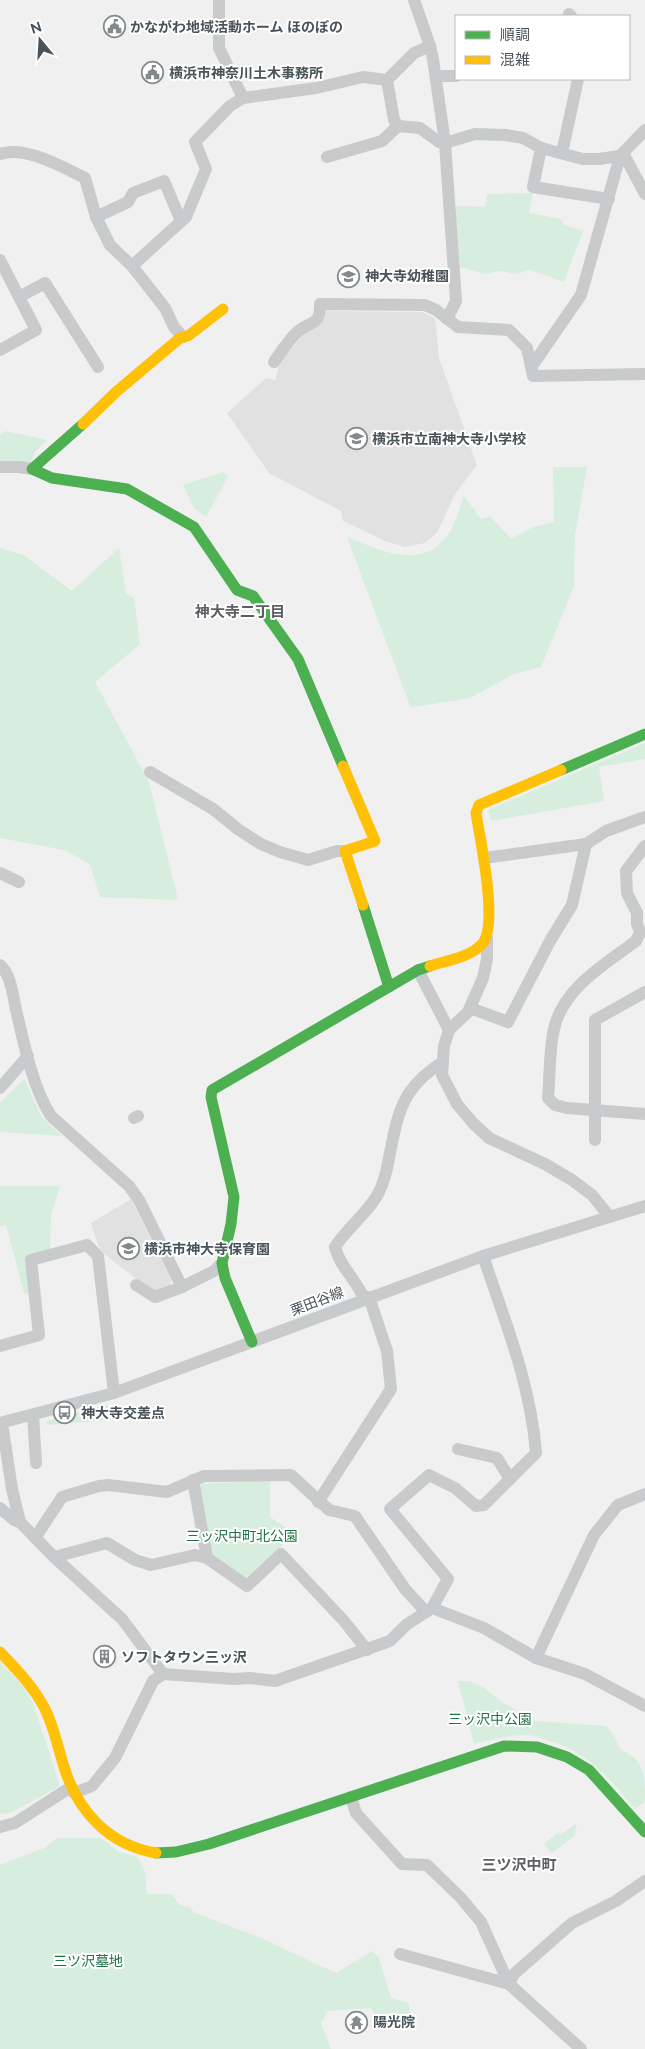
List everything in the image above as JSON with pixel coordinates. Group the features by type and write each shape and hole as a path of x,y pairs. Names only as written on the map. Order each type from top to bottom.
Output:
{"street":[{"path":"219,0 219,48 243,98"},
{"path":"414,0 430,46 446,143 456,301 448,319"},
{"path":"387,80 414,53 430,46"},
{"path":"436,76 455,76"},
{"path":"132,266 186,217 206,168 195,142 230,106 243,98 316,88 363,77 387,80"},
{"path":"387,80 394,120 398,126"},
{"path":"562,153 578,80"},
{"path":"327,157 382,141 398,126 420,128 439,142 446,143 475,134 491,134 523,138 541,148 584,159 599,159 621,155"},
{"path":"532,366 581,295 621,155 645,130"},
{"path":"541,148 533,187 609,199"},
{"path":"0,154 5,152 34,155 85,178 96,217 110,245 132,266 165,308 174,327 183,337"},
{"path":"621,155 645,194"},
{"path":"96,217 128,202 133,193 164,181 181,221"},
{"path":"0,260 36,330 0,350"},
{"path":"19,297 45,283 98,367"},
{"path":"274,362 297,332 316,321 320,314 320,304 426,305 436,310 458,327 509,330 527,348 534,376 645,374"},
{"path":"32,469 99,410 116,392 183,337 188,336 223,309"},
{"path":"0,467 19,466 32,469 52,478 127,490 194,527 237,590 253,596 298,659 375,841 345,852 337,851 308,860 280,852 261,844 239,830 213,809 150,772"},
{"path":"609,1216 592,1194 572,1180 545,1164 489,1138 473,1123 457,1104 442,1075 444,1046 449,1030 470,1008 483,978 487,958 490,912 484,858 476,813 479,805 645,734"},
{"path":"484,858 586,844 606,831 645,818"},
{"path":"470,1008 508,1022 550,941 572,905 586,844"},
{"path":"645,846 626,871 627,894 637,913 636,924 642,933 636,941 590,976 566,1001 554,1028 548,1098 555,1106 645,1114"},
{"path":"345,852 389,987"},
{"path":"0,873 19,882"},
{"path":"252,1342 225,1278 222,1263 231,1224 234,1197 211,1097 212,1090 418,970 471,952 481,946 487,938"},
{"path":"0,965 6,971 42,1102 51,1116 129,1186 139,1200 182,1287"},
{"path":"418,970 449,1030"},
{"path":"595,1140 595,1020 645,992"},
{"path":"0,1088 28,1056"},
{"path":"318,1502 391,1389 388,1351 367,1298 336,1255 335,1247 370,1207 379,1193 387,1170 398,1114 407,1093 430,1070 443,1062"},
{"name":"栗田谷線","path":"1,1423 114,1393 483,1256 645,1206"},
{"path":"0,1346 39,1335 31,1260 87,1245 98,1256 114,1393"},
{"path":"0,1827 15,1823 72,1790 92,1786 115,1758 153,1681 163,1674 275,1681 322,1663 390,1641 406,1625 429,1610 448,1579 390,1509 429,1475 455,1488 476,1506 484,1505 536,1453 522,1368 483,1256"},
{"path":"136,1284 155,1297 182,1287 214,1271 222,1263"},
{"path":"33,1415 36,1463"},
{"path":"1,1423 4,1477 20,1522 122,1619 163,1674"},
{"path":"458,1449 472,1447 497,1458 510,1479"},
{"path":"36,1538 62,1497 99,1486 108,1485 167,1492 204,1476 291,1475 318,1502 329,1510 355,1516 405,1589 429,1610 484,1628 536,1658 585,1674 645,1706"},
{"path":"193,1480 207,1558"},
{"path":"536,1658 594,1535 618,1505 645,1494"},
{"path":"0,1508 14,1520 20,1522"},
{"path":"54,1556 107,1543 135,1560 151,1565 195,1555 207,1558 247,1586 281,1554 308,1581 367,1650"},
{"path":"0,1652 25,1678 44,1709 72,1790 89,1817 120,1843 156,1853 177,1851 209,1844 504,1746 537,1747 567,1757 589,1770 645,1832"},
{"path":"351,1798 356,1813 402,1864 427,1865 461,1898 481,1922 509,1984 547,2021 581,2049"},
{"path":"509,1984 514,1974 572,1923 616,1901 645,1882"},
{"path":"400,1954 509,1984"}],"shaded area":[{"name":"横浜市立南神大寺小学校","path":"326,311 422,312 435,318 439,358 477,465 455,494 437,533 425,543 405,547 387,542 343,521 341,511 269,473 227,413 266,378 275,380 280,362 302,336 325,317"},
{"name":"横浜市神大寺保育園","path":"131,1199 171,1279 170,1285 162,1290 154,1292 104,1254 98,1245 91,1223"}],"green space":[{"path":"533,193 529,213 561,219 564,225 583,231 564,282 530,270 516,274 500,271 485,274 460,267 455,206 485,207 487,194"},
{"path":"6,431 47,440 35,452 30,464 0,463 0,435"},
{"path":"553,467 587,467 575,535 574,586 541,667 514,674 470,698 415,707 410,706 347,537 372,547 399,554 412,555 424,553 436,547 450,532 464,496 481,519 490,516 511,539 533,527 554,522"},
{"path":"223,472 228,477 206,517 194,508 183,485"},
{"path":"0,548 23,555 72,591 119,548 126,594 134,598 140,644 95,682 149,782 178,900 100,897 90,864 64,850 0,838"},
{"path":"645,743 645,759 599,767 604,801 491,821 488,810"},
{"path":"24,1079 42,1118 62,1136 0,1132 0,1103"},
{"path":"0,1186 60,1186 51,1216 50,1250 26,1257 30,1295 24,1293 6,1225 0,1226"},
{"path":"107,1405 111,1418 108,1420 47,1425 46,1421"},
{"name":"三ッ沢中町北公園","path":"270,1481 270,1517 295,1534 244,1580 210,1556 198,1489 201,1484"},
{"path":"0,1662 23,1686 33,1703 60,1786 10,1813 0,1814"},
{"name":"三ッ沢中公園","path":"458,1681 469,1681 486,1689 500,1701 536,1721 606,1726 621,1750 629,1754 639,1764 644,1777 645,1801 635,1809 596,1767 574,1751 561,1745 529,1735 494,1739 474,1744"},
{"path":"577,1823 574,1836 552,1853 544,1844 558,1833 560,1835"},
{"name":"三ツ沢墓地","path":"58,1838 101,1838 119,1852 138,1857 145,1872 147,1894 171,1894 180,1905 189,1907 195,1913 259,1937 336,1973 372,1951 379,1958 391,1998 409,2003 410,2015 376,2017 371,2008 328,2011 321,2023 331,2049 0,2049 0,1865 44,1848"}],"traffic: fast":[{"path":"83,424 32,469 52,478 127,489 194,527 237,590 253,596 298,659 343,766"},
{"path":"561,770 645,734"},
{"path":"363,905 389,987"},
{"path":"252,1342 225,1278 222,1263 231,1224 234,1197 211,1097 212,1090 418,970 430,966"},
{"path":"156,1853 176,1852 209,1844 504,1746 537,1747 567,1757 589,1770 645,1832"}],"traffic: slow":[{"path":"83,424 116,392 180,338 188,336 223,309"},
{"path":"343,766 375,841 345,851 363,905"},
{"path":"430,966 471,952 482,944 487,934 489,901 476,813 479,805 561,770"},
{"path":"0,1652 41,1701 53,1730 70,1783 87,1812 98,1824 124,1843 156,1853"}],"place":[{"name":"かながわ地域活動ホーム ほのぼの","path":"114,27"},
{"name":"横浜市神奈川土木事務所","path":"153,73"},
{"name":"神大寺幼稚園","path":"349,276"},
{"name":"横浜市立南神大寺小学校","path":"356,439"},
{"name":"横浜市神大寺保育園","path":"128,1249"},
{"name":"神大寺交差点","path":"65,1413"},
{"name":"ソフトタウン三ッ沢","path":"105,1657"},
{"name":"陽光院","path":"357,2022"}],"district":[{"name":"神大寺二丁目","path":"240,612"},
{"name":"三ツ沢中町","path":"519,1865"}]}
